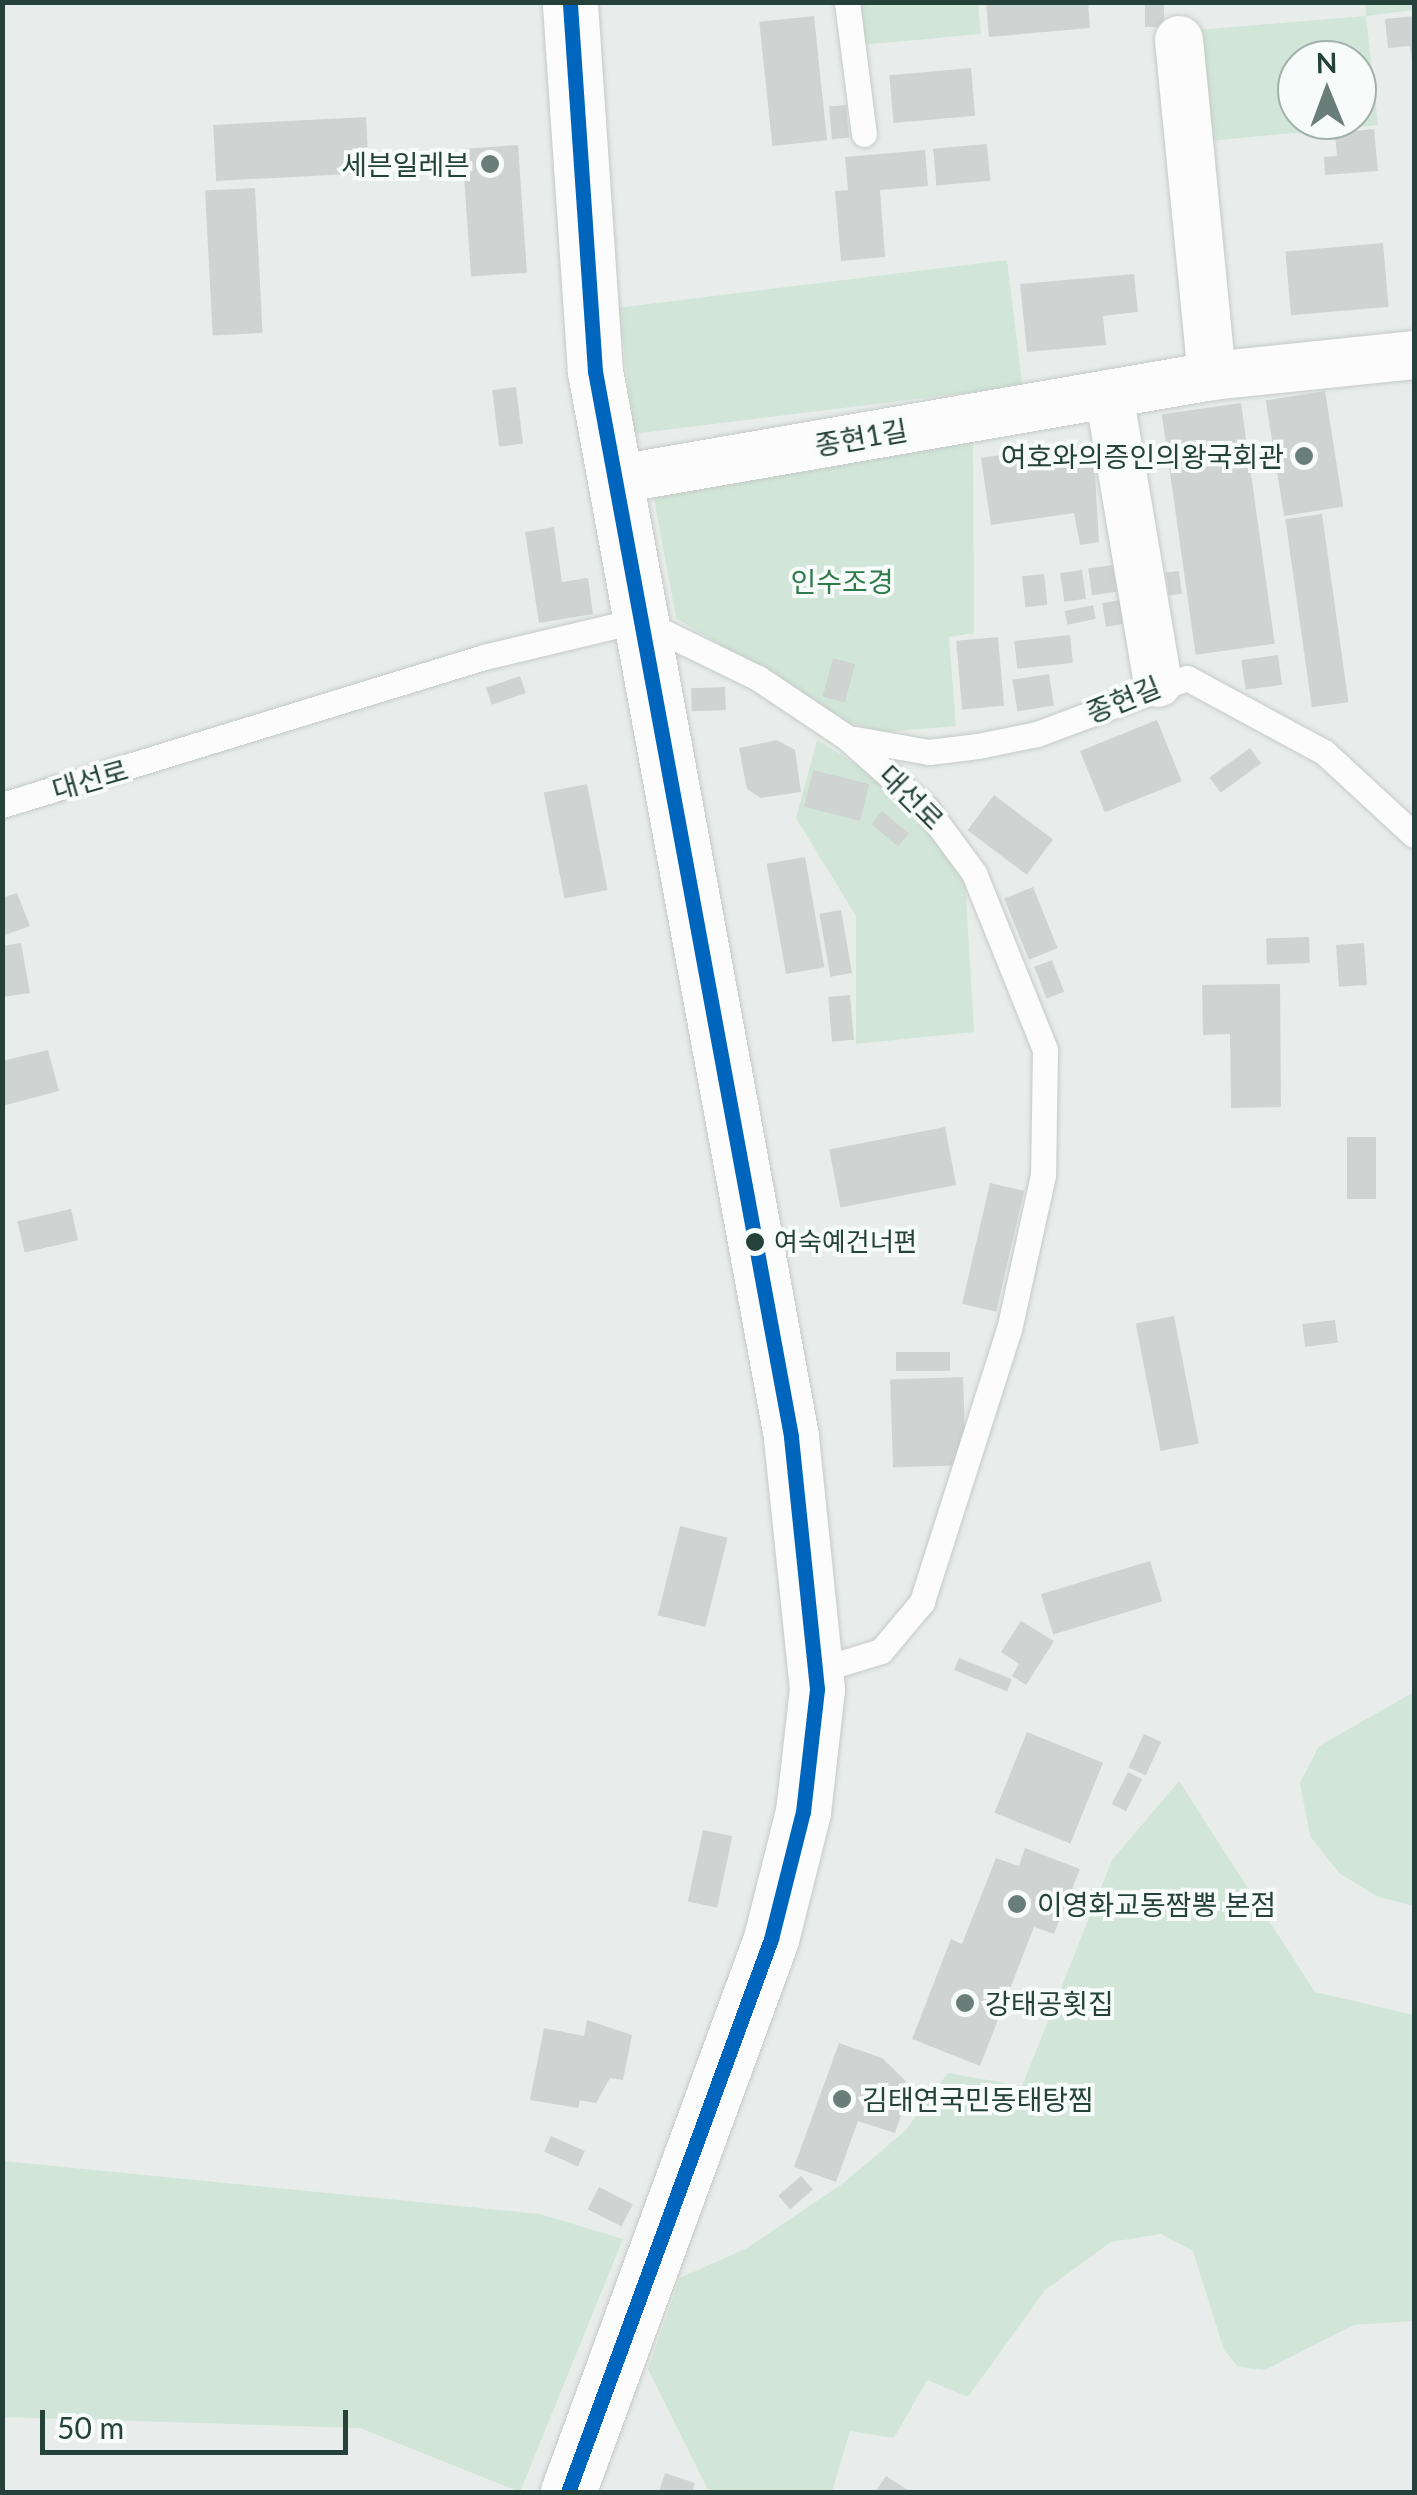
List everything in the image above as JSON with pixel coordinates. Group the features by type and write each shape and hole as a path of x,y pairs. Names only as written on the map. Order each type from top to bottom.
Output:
{"street":[{"path":"568,2492 771,1939 804,1812 816,1670 791,1436 613,480 582,264 570,2"},
{"path":"1179,40 1212,376"},
{"name":"종현1길","path":"613,480 1212,376 1414,356"},
{"path":"1109,394 1158,683"}],"lane":[{"path":"847,2 864,134"},
{"name":"대선로","path":"2,805 484,656 639,620 758,678 846,737 926,808 974,873 1045,1050 1049,1117 1009,1330 922,1602 881,1651 816,1670"},
{"name":"종현길","path":"846,737 930,752 978,746 1036,734 1158,683 1207,685 1324,752 1414,835"}],"green space":[{"path":"857,3 978,3 981,34 861,45"},
{"path":"1365,3 1414,3 1414,10 1366,16"},
{"path":"1366,16 1369,40 1277,40 1277,135 1208,141 1198,30"},
{"path":"1007,260 1022,386 634,434 619,308"},
{"name":"인수조경","path":"973,437 974,633 949,637 956,726 884,732 845,722 676,618 653,493"},
{"path":"817,740 887,783 925,819 965,879 974,1032 856,1044 856,916 796,818"},
{"path":"1414,1692 1414,1906 1378,1897 1339,1873 1310,1836 1300,1783 1319,1746"},
{"path":"1179,1781 1315,1992 1414,2015 1414,2321 1354,2325 1265,2370 1238,2367 1224,2350 1193,2251 1161,2234 1111,2242 1045,2290 968,2397 927,2380 894,2438 850,2431 832,2492 709,2492 648,2369 680,2278 747,2248 842,2184 905,2131 948,2073 1022,2086 1112,1860"},
{"path":"3,2161 540,2214 623,2239 520,2492 360,2428 3,2417"}],"building":[{"path":"986,2 1088,2 1090,28 989,37"},
{"path":"1145,2 1164,2 1164,27 1145,27"},
{"path":"814,16 827,140 772,146 759,22"},
{"path":"1414,16 1412,60 1410,46 1388,48 1385,19"},
{"path":"971,68 975,116 893,123 889,75"},
{"path":"846,105 849,138 832,139 829,106"},
{"path":"366,117 369,173 216,181 213,125"},
{"path":"1336,140 1375,140 1378,171 1325,175 1324,157 1337,156"},
{"path":"987,144 990,181 936,186 933,149"},
{"path":"518,145 527,273 471,277 462,149"},
{"path":"925,150 928,186 880,190 885,257 841,261 835,191 848,190 845,157"},
{"path":"255,188 263,333 213,335 205,191"},
{"path":"1383,243 1389,307 1291,315 1285,252"},
{"path":"1134,274 1138,312 1103,316 1106,345 1027,352 1020,284"},
{"path":"516,387 523,444 499,446 492,390"},
{"path":"1325,391 1343,507 1284,516 1266,400"},
{"path":"1241,403 1275,644 1196,655 1162,414"},
{"path":"1077,443 1080,459 1094,457 1099,542 1080,545 1074,513 991,525 981,458"},
{"path":"1322,514 1348,702 1312,707 1285,519"},
{"path":"554,527 562,582 588,578 593,614 539,623 525,532"},
{"path":"1113,565 1117,592 1092,595 1088,568"},
{"path":"1082,570 1086,599 1064,602 1060,573"},
{"path":"1179,571 1182,594 1169,595 1166,573"},
{"path":"1044,574 1047,605 1025,607 1022,576"},
{"path":"1121,600 1125,624 1106,627 1102,603"},
{"path":"1093,605 1096,619 1068,625 1065,611"},
{"path":"1070,635 1073,663 1017,669 1014,641"},
{"path":"998,637 1004,706 962,709 956,641"},
{"path":"1278,655 1282,685 1246,690 1241,660"},
{"path":"833,658 855,664 845,703 823,697"},
{"path":"1049,674 1054,706 1017,711 1012,680"},
{"path":"520,676 526,693 492,705 486,688"},
{"path":"725,687 726,710 692,711 691,688"},
{"path":"1157,720 1182,781 1105,812 1080,751"},
{"path":"777,740 795,750 801,792 761,798 747,789 739,748"},
{"path":"1250,748 1261,763 1221,793 1210,777"},
{"path":"813,770 869,784 860,821 804,807"},
{"path":"587,784 608,890 564,898 544,792"},
{"path":"994,795 1053,840 1027,875 968,830"},
{"path":"882,811 909,833 898,847 871,824"},
{"path":"805,857 824,967 786,974 767,864"},
{"path":"1033,887 1058,948 1029,960 1004,899"},
{"path":"17,893 30,926 2,936 2,898"},
{"path":"841,910 852,973 830,977 819,914"},
{"path":"1309,937 1310,963 1267,964 1266,939"},
{"path":"21,943 30,993 2,997 2,946"},
{"path":"1364,943 1367,985 1339,987 1336,945"},
{"path":"1052,960 1064,992 1046,999 1034,967"},
{"path":"1280,984 1281,1107 1231,1108 1230,1034 1203,1035 1202,985"},
{"path":"850,995 854,1040 832,1042 828,997"},
{"path":"48,1050 59,1091 2,1106 2,1061"},
{"path":"945,1127 956,1185 840,1207 829,1150"},
{"path":"1347,1137 1376,1137 1376,1199 1347,1199"},
{"path":"990,1183 1024,1191 996,1312 962,1304"},
{"path":"71,1209 78,1240 25,1253 17,1221"},
{"path":"1174,1316 1199,1444 1161,1451 1136,1323"},
{"path":"1335,1320 1338,1343 1305,1347 1302,1324"},
{"path":"896,1352 950,1352 950,1371 896,1371"},
{"path":"963,1377 966,1465 893,1467 890,1380"},
{"path":"680,1526 728,1538 705,1627 658,1615"},
{"path":"1150,1561 1162,1601 1053,1634 1041,1594"},
{"path":"1021,1621 1054,1641 1026,1685 1012,1676 1019,1664 1001,1652"},
{"path":"959,1658 1012,1679 1007,1691 954,1670"},
{"path":"1027,1732 1103,1763 1070,1843 994,1813"},
{"path":"1144,1734 1161,1742 1146,1776 1128,1768"},
{"path":"1128,1772 1142,1779 1126,1811 1112,1804"},
{"path":"703,1830 732,1836 717,1908 688,1901"},
{"path":"1025,1848 1080,1869 1054,1934 1034,1927 980,2066 912,2039 951,1939 962,1944 996,1858 1019,1866"},
{"path":"587,2020 632,2035 623,2080 610,2078 596,2103 580,2100 578,2108 530,2100 544,2028 584,2036"},
{"path":"839,2043 882,2058 911,2086 895,2133 858,2121 836,2182 794,2167"},
{"path":"551,2136 585,2151 578,2167 544,2152"},
{"path":"801,2176 813,2190 790,2209 778,2196"},
{"path":"599,2187 633,2204 622,2227 588,2209"},
{"path":"665,2473 695,2483 692,2492 659,2492"},
{"path":"886,2476 911,2492 875,2492"}],"transit line":[{"path":"568,2492 771,1939 803,1812 817,1689 791,1436 595,371 570,2"}],"place":[{"name":"세븐일레븐","path":"490,164"},
{"name":"여호와의증인의왕국회관","path":"1304,456"},
{"name":"여숙예건너편","path":"755,1242"},
{"name":"이영화교동짬뽕 본점","path":"1017,1904"},
{"name":"강태공횟집","path":"965,2003"},
{"name":"김태연국민동태탕찜","path":"842,2099"}]}
